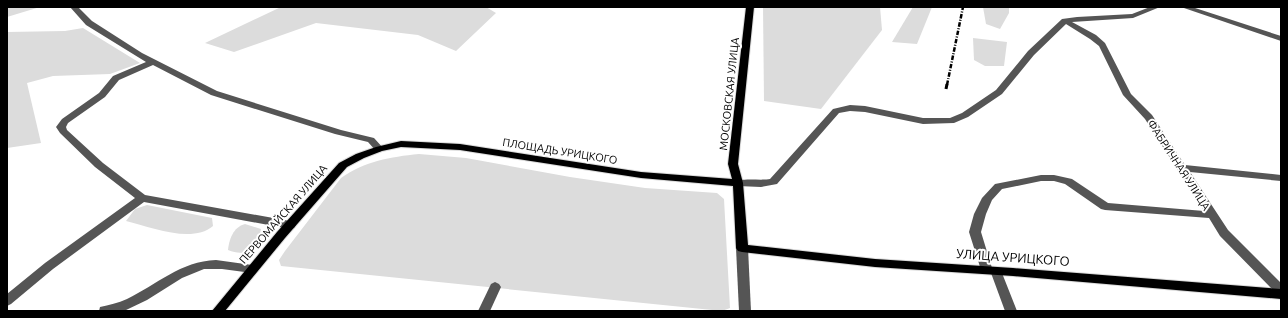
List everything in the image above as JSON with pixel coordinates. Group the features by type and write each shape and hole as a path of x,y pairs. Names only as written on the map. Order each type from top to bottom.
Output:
{"main road":[{"name":"МОСКОВСКАЯ УЛИЦА","path":"742,248 738,183 733,164 750,7"},
{"name":"ПЛОЩАДЬ УРИЦКОГО","path":"379,149 401,144 460,147 641,175 738,183"},
{"name":"ПЕРВОМАЙСКАЯ УЛИЦА","path":"218,311 252,269 343,165 360,156 379,149"},
{"name":"УЛИЦА УРИЦКОГО","path":"742,248 875,263 991,270 1281,293"}],"street":[{"path":"74,7 89,23 139,55 214,93 338,132 371,140 379,149"},
{"path":"738,183 761,184 773,182 836,111 850,108 865,109 923,121 951,121 965,115 999,92 1031,53 1065,21 1133,16 1156,7"},
{"path":"1185,7 1281,39"},
{"name":"ФАБРИЧНАЯ УЛИЦА","path":"1065,21 1093,37 1102,45 1127,95 1149,117 1224,233 1281,293"},
{"path":"153,62 116,78 106,92 65,122 61,127 62,131 99,165 142,198 290,225"},
{"path":"1182,168 1281,178"},
{"path":"1011,311 975,232 980,214 987,198 999,186 1041,178 1054,178 1068,181 1105,206 1212,215"},
{"path":"7,301 49,266 142,198"},
{"path":"742,248 745,311"},
{"path":"105,311 124,307 164,283 191,269 204,265 215,264 252,269"},
{"path":"484,311 495,287"}],"shaded area":[{"path":"7,7 40,7 7,17"},
{"path":"281,7 486,7 496,13 456,51 418,35 316,23 234,52 205,43"},
{"path":"763,7 880,7 882,30 821,109 764,101"},
{"path":"913,7 932,7 917,44 892,42"},
{"path":"983,7 1009,7 1009,13 1000,29 986,24"},
{"path":"83,28 140,63 110,74 53,76 27,83 41,143 7,148 7,32 65,31"},
{"path":"973,38 1007,42 1004,66 985,66 974,60"},
{"path":"419,154 466,158 570,177 645,188 717,193 724,199 730,308 722,311 281,266 279,260 285,251 341,178 350,172 378,161"},
{"path":"147,205 212,218 213,226 194,234 183,234 159,230 126,221 135,209"},
{"path":"245,224 261,229 260,236 254,246 250,250 241,253 228,250 232,234 237,228"}],"railway":[{"path":"947,85 963,7"},
{"path":"946,89 947,84"}]}
